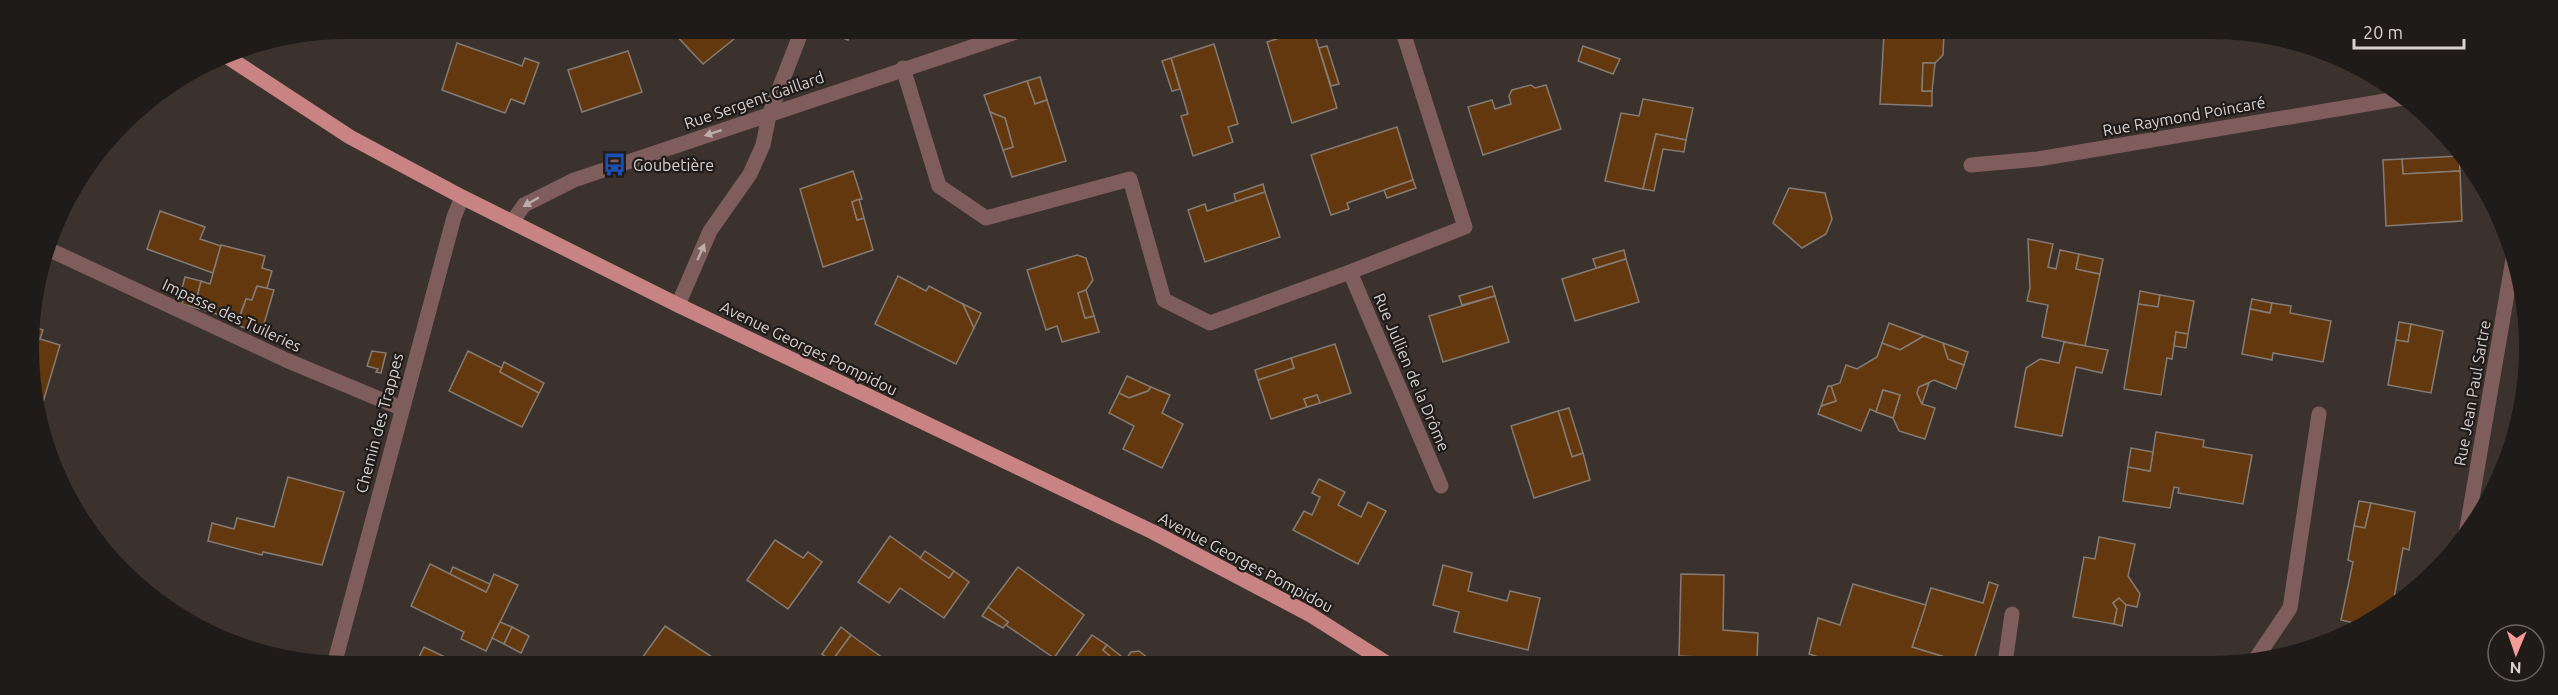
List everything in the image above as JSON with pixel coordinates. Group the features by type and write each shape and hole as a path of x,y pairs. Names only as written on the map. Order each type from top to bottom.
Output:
{"main road":[{"name":"Avenue Georges Pompidou","path":"233,61 350,137 462,197 678,305 1153,532 1310,614 1375,656"}],"street":[{"path":"678,305 710,231 750,174 763,145 769,115 799,39"},
{"name":"Rue Sergent Gaillard","path":"512,222 524,205 574,180 994,39"},
{"path":"903,68 939,186 987,218 1130,178 1164,300 1210,323 1465,227 1405,39"},
{"name":"Rue Raymond Poincaré","path":"1971,165 2038,159 2393,100"},
{"name":"Chemin des Trappes","path":"336,655 401,408 454,217 462,197"},
{"name":"Impasse des Tuileries","path":"54,252 286,360 401,408"},
{"name":"Rue Jullien de la Drôme","path":"1350,272 1441,486"},
{"name":"Rue Jean Paul Sartre","path":"2469,516 2510,274"},
{"path":"2260,652 2289,608 2319,414"},
{"path":"2006,656 2012,614"}],"building":[{"path":"679,39 734,39 703,64"},
{"path":"1277,39 1316,39 1337,108 1292,123 1267,42"},
{"path":"1884,39 1944,39 1943,55 1935,63 1923,63 1922,91 1932,91 1932,106 1880,104"},
{"path":"457,43 522,66 525,58 539,63 524,104 511,99 505,113 442,90"},
{"path":"1214,44 1238,124 1228,127 1233,142 1193,156 1181,116 1188,114 1171,58"},
{"path":"1327,46 1339,84 1331,86 1319,48"},
{"path":"1583,46 1620,59 1613,74 1578,61"},
{"path":"628,51 642,92 582,112 568,70"},
{"path":"1171,58 1180,89 1172,91 1162,61"},
{"path":"1923,63 1935,63 1932,91 1922,91"},
{"path":"1040,77 1047,100 1035,104 1027,81"},
{"path":"1027,81 1035,104 1047,100 1066,161 1012,177 1003,150 1013,147 1005,118 990,112 984,95"},
{"path":"1531,85 1535,88 1546,85 1561,129 1483,155 1468,107 1492,100 1495,109 1511,104 1509,96 1512,90"},
{"path":"1643,99 1693,108 1686,140 1656,134 1643,189 1605,181 1621,113 1639,116"},
{"path":"990,112 1005,118 1013,147 1003,150"},
{"path":"1397,127 1413,180 1347,203 1349,209 1331,215 1311,155"},
{"path":"1656,134 1686,140 1684,152 1663,149 1654,191 1643,189"},
{"path":"2452,156 2460,166 2460,171 2403,174 2402,159"},
{"path":"2402,159 2403,174 2460,171 2462,221 2386,226 2383,160"},
{"path":"853,171 862,199 852,202 857,220 864,218 873,250 823,267 800,189"},
{"path":"1413,180 1416,188 1387,198 1384,190"},
{"path":"1263,184 1265,192 1236,202 1234,194"},
{"path":"1789,188 1825,193 1832,219 1826,234 1802,248 1773,223"},
{"path":"1265,192 1280,237 1205,262 1188,210 1205,204 1207,211"},
{"path":"859,199 864,218 857,220 852,202"},
{"path":"160,211 205,227 200,239 221,246 213,273 147,249"},
{"path":"2028,239 2053,244 2048,267 2056,269 2060,250 2079,254 2076,269 2100,274 2085,346 2042,337 2048,305 2027,301 2030,288"},
{"path":"221,245 265,256 262,268 272,271 267,288 257,286 252,300 246,299 238,320 182,304 184,297 196,300 201,281 210,284"},
{"path":"1624,250 1626,259 1596,268 1593,259"},
{"path":"2079,254 2103,259 2100,274 2076,269"},
{"path":"1077,255 1086,258 1093,280 1086,290 1078,293 1085,318 1094,316 1099,332 1062,342 1057,326 1046,330 1027,270"},
{"path":"1626,259 1639,302 1575,321 1562,279"},
{"path":"898,276 926,291 929,286 963,304 974,328 956,364 875,324"},
{"path":"185,277 201,281 196,300 180,296"},
{"path":"257,286 274,290 261,334 237,325 246,299 252,300"},
{"path":"1492,286 1495,296 1462,305 1459,296"},
{"path":"1086,290 1094,316 1085,318 1078,293"},
{"path":"2140,291 2160,295 2158,307 2138,304"},
{"path":"2160,295 2194,301 2188,334 2176,332 2172,359 2167,358 2161,395 2124,389 2138,304 2158,307"},
{"path":"1495,296 1509,342 1443,362 1429,316"},
{"path":"2252,299 2272,303 2270,313 2250,309"},
{"path":"2272,303 2291,306 2290,313 2331,321 2323,362 2273,353 2272,360 2242,354 2250,309 2270,313"},
{"path":"963,304 981,313 974,328"},
{"path":"2399,322 2411,324 2408,342 2396,340"},
{"path":"1889,323 1924,336 1900,350 1882,343"},
{"path":"2411,324 2443,331 2431,393 2388,385 2396,340 2408,342"},
{"path":"2176,332 2188,334 2186,348 2174,346"},
{"path":"1924,336 1943,343 1948,359 1964,365 1956,389 1934,380 1919,387 1917,393 1922,404 1935,408 1925,439 1899,431 1893,418 1900,395 1883,390 1876,412 1870,409 1861,431 1818,414 1821,406 1836,401 1831,386 1840,383 1846,365 1857,369 1877,357 1882,343 1900,350"},
{"path":"39,339 60,345 44,400"},
{"path":"2064,342 2108,350 2102,373 2076,367 2062,436 2015,427 2026,368 2040,359 2059,363"},
{"path":"1943,343 1968,352 1964,365 1948,359"},
{"path":"1335,344 1351,393 1320,403 1317,395 1304,399 1307,407 1271,419 1258,380 1294,368 1291,358"},
{"path":"372,351 386,353 381,373 376,372 378,369 367,366"},
{"path":"468,351 502,368 500,372 539,393 522,427 449,391"},
{"path":"1291,358 1294,368 1258,380 1255,370"},
{"path":"504,362 544,383 539,393 500,372"},
{"path":"1127,376 1151,387 1148,391 1129,398 1119,393"},
{"path":"1929,383 1922,404 1917,393 1919,387"},
{"path":"1828,386 1831,386 1836,401 1821,406"},
{"path":"1151,387 1170,395 1162,413 1183,424 1162,468 1123,449 1134,426 1109,413 1119,393 1129,398 1148,391"},
{"path":"1883,390 1900,395 1893,418 1876,412"},
{"path":"1317,395 1320,403 1307,407 1304,399"},
{"path":"1569,408 1583,453 1572,457 1558,411"},
{"path":"1558,411 1572,457 1583,453 1590,480 1534,498 1511,426"},
{"path":"2156,432 2204,440 2203,447 2252,455 2243,504 2178,493 2179,488 2174,487 2170,508 2123,501 2128,467 2150,471"},
{"path":"2131,448 2153,452 2150,471 2128,467"},
{"path":"288,477 344,492 322,565 263,552 262,555 208,541 212,523 234,529 237,518 274,527"},
{"path":"1319,479 1345,492 1338,505 1361,517 1368,502 1386,511 1358,564 1293,530 1304,511 1312,515 1320,497 1312,493"},
{"path":"2359,501 2371,503 2365,528 2354,526"},
{"path":"2371,503 2415,512 2409,550 2403,548 2395,594 2351,622 2341,620 2353,562 2348,560 2354,526 2365,528"},
{"path":"890,536 949,578 954,571 969,582 944,618 900,588 889,603 858,582"},
{"path":"2099,537 2135,544 2128,576 2140,594 2137,607 2123,604 2119,598 2113,603 2117,609 2114,624 2073,617 2084,557 2095,559"},
{"path":"775,540 803,558 808,552 822,562 788,609 747,580"},
{"path":"925,551 954,571 949,578 920,558"},
{"path":"430,564 486,592 494,574 518,585 486,651 461,639 464,632 411,606"},
{"path":"1443,565 1472,573 1468,591 1507,601 1510,591 1540,598 1528,650 1454,632 1459,612 1433,605"},
{"path":"453,567 490,584 486,592 450,574"},
{"path":"1018,567 1084,615 1055,656 1051,656 1006,625 1008,622 988,607"},
{"path":"1681,574 1724,575 1723,630 1758,633 1757,656 1679,656"},
{"path":"1989,582 1998,585 1975,656 1941,656 1912,647 1931,588 1983,603"},
{"path":"1853,584 1926,605 1912,647 1941,656 1815,656 1809,654 1818,618 1840,625"},
{"path":"2119,598 2126,605 2122,626 2114,624 2117,609 2113,603"},
{"path":"988,607 1008,622 1003,628 982,616"},
{"path":"500,622 512,627 504,644 492,638"},
{"path":"665,626 710,656 644,656"},
{"path":"512,627 529,636 521,653 504,644"},
{"path":"841,627 851,635 836,656 822,654"},
{"path":"851,635 880,656 836,656"},
{"path":"1092,635 1107,645 1103,650 1110,656 1076,656"},
{"path":"1107,645 1121,656 1110,656 1103,650"},
{"path":"424,647 443,656 420,656"},
{"path":"1139,651 1145,656 1128,656 1131,652"}],"place":[{"name":"Goubetière","path":"615,165"}]}
